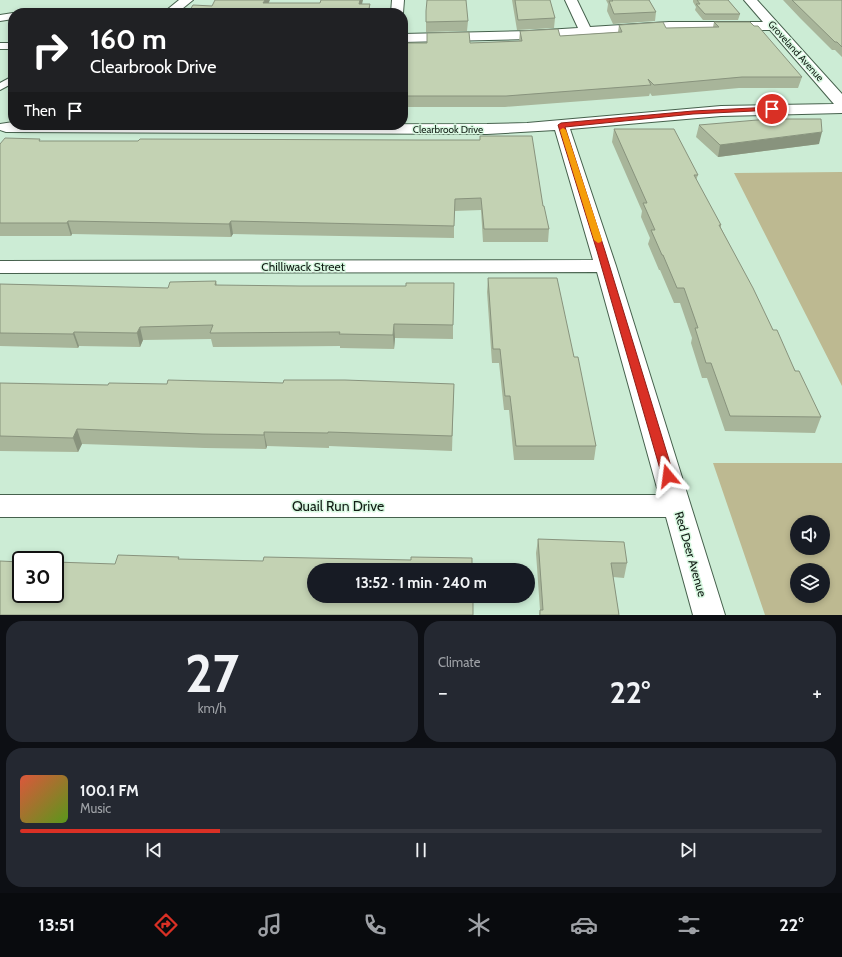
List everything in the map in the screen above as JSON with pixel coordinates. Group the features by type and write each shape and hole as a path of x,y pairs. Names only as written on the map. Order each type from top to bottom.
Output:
{"street":[{"path":"176,8 187,0"},
{"path":"571,0 586,32"},
{"name":"Groveland Avenue","path":"750,0 842,103"},
{"path":"408,38 530,35 669,26 773,26"},
{"name":"Clearbrook Drive","path":"408,129 487,129 561,125 720,110 842,108"},
{"name":"Red Deer Avenue","path":"561,125 606,266 709,615"},
{"name":"Chilliwack Street","path":"0,266 606,266"},
{"name":"Quail Run Drive","path":"0,506 677,506"}],"shaded area":[{"path":"842,172 842,386 734,173"},
{"path":"713,463 842,463 842,615 765,615"}],"building":[{"path":"215,0 265,0 263,3 320,3 321,0 360,0 359,4 370,4 369,8 191,8 193,5 212,6"},
{"path":"427,0 466,0 468,21 426,22"},
{"path":"515,0 550,0 555,18 518,20"},
{"path":"612,0 649,0 656,12 614,14 609,1 613,1"},
{"path":"697,0 728,0 740,14 705,14 696,4 700,4"},
{"path":"792,0 842,0 842,47 835,42"},
{"path":"663,22 666,28 719,27 714,22 750,22 754,26 758,26 802,77 742,77 654,85 648,79 651,85 506,96 408,96 408,43 427,43 427,33 469,32 470,43 522,41 520,31 558,29 560,36 622,32 619,25"},
{"path":"769,119 821,119 822,132 720,145 699,125"},
{"path":"614,129 674,129 698,175 694,175 721,225 719,225 753,288 773,330 777,330 795,371 799,371 821,417 730,416 711,363 706,363 695,328 698,328 684,288 677,288 662,255 651,230 655,230 643,203 647,203"},
{"path":"480,136 532,136 543,206 549,229 484,229 481,198 455,199 454,226 231,221 229,224 68,221 67,223 0,223 0,144 5,138 40,139 39,141 138,141 140,139 480,140"},
{"path":"488,278 557,278 574,357 578,357 596,446 516,446 510,396 505,396 500,349 493,349"},
{"path":"216,281 215,285 300,286 406,286 406,283 454,283 453,325 394,324 393,335 339,334 340,332 210,333 213,325 140,327 137,333 0,333 0,284 168,288 170,282"},
{"path":"168,380 283,383 284,380 345,380 454,384 452,436 328,432 264,432 264,435 202,434 77,429 73,438 0,436 0,383 108,385 109,383 167,384"},
{"path":"538,539 624,542 627,563 611,563 619,615 540,615 540,610 543,610"},
{"path":"118,555 179,557 178,559 263,561 264,557 411,560 411,557 472,558 472,563 307,563 307,603 473,603 473,615 0,615 0,561 12,562 12,603 64,603 64,562 115,564"}],"slow traffic":[{"path":"563,130 598,240"}],"route":[{"path":"668,476 601,251 561,125 693,112 772,109"}]}
